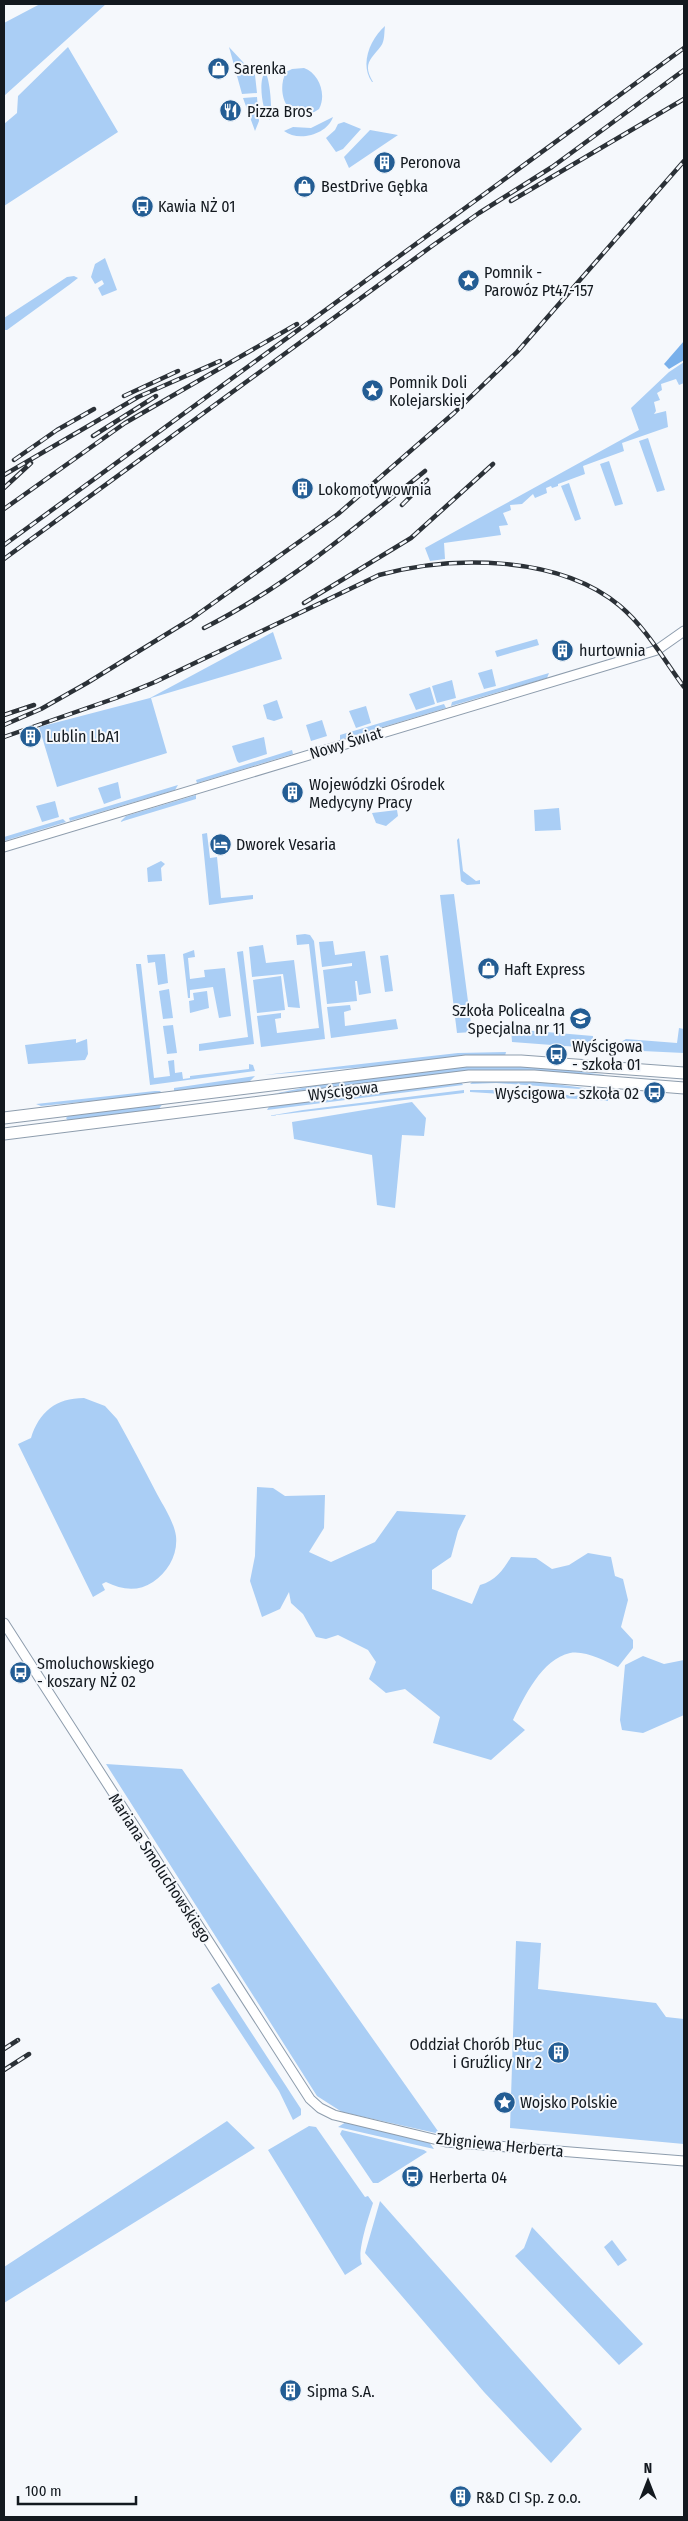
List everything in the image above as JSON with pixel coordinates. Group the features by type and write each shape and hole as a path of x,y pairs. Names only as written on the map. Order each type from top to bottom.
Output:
{"main road":[{"name":"Wyścigowa","path":"4,1118 466,1061 521,1061 684,1073"},
{"name":"Wyścigowa","path":"4,1134 469,1076 534,1076 684,1088"}],"street":[{"name":"Nowy Świat","path":"4,847 657,650 684,631"},
{"name":"Mariana Smoluchowskiego","path":"4,1623 206,1940 310,2098 320,2108"},
{"name":"Zbigniewa Herberta","path":"320,2108 334,2115 446,2142 684,2160"}],"shaded area":[{"path":"40,4 106,4 4,96 4,23"},
{"path":"385,26 382,44 371,58 368,66 372,82 368,75 367,60 368,52 375,37"},
{"path":"68,47 118,132 4,206 4,124 17,113 18,96"},
{"path":"229,47 255,75 257,93 242,94"},
{"path":"304,68 317,79 322,91 322,97 319,109 309,114 301,115 288,107 282,91 286,72 292,69"},
{"path":"265,72 270,96 270,120 265,110 261,89"},
{"path":"257,97 259,121 255,131 243,98"},
{"path":"333,117 325,128 312,135 297,136 284,131 293,127 311,128"},
{"path":"344,122 361,129 343,149 336,152 326,138 335,130 338,124"},
{"path":"370,130 398,135 349,168 344,157"},
{"path":"105,258 117,290 102,296 98,288 104,284 102,280 95,284 91,277 95,264"},
{"path":"74,276 78,278 7,330 4,330 4,318 67,277"},
{"path":"684,341 684,360 669,369 664,364"},
{"path":"684,362 684,383 679,385 676,379 661,384 662,390 657,393 660,400 654,402 656,411 654,414 666,411 668,427 622,443 624,451 583,466 585,474 558,484 558,486 546,488 547,493 535,498 533,494 522,504 510,505 511,510 503,513 508,525 499,526 501,535 444,543 445,559 430,561 425,548 639,430 631,408 669,372"},
{"path":"648,438 665,490 657,492 639,441"},
{"path":"609,461 623,504 615,506 600,464"},
{"path":"569,483 581,519 575,521 561,486"},
{"path":"273,632 282,659 151,698 167,753 57,787 39,727 150,698"},
{"path":"537,639 539,645 497,657 495,651"},
{"path":"492,669 496,686 484,689 478,673"},
{"path":"549,673 547,678 451,706 452,702"},
{"path":"452,680 456,698 437,703 432,686"},
{"path":"430,687 435,704 416,710 409,694"},
{"path":"277,700 283,718 274,721 267,719 263,705"},
{"path":"444,704 446,708 340,740 340,735"},
{"path":"366,706 371,723 356,728 349,711"},
{"path":"322,720 327,736 311,741 306,725"},
{"path":"264,737 267,754 239,763 237,761 232,746"},
{"path":"292,750 293,754 197,783 196,780"},
{"path":"118,782 121,798 104,804 98,788"},
{"path":"178,785 175,790 70,821 69,818"},
{"path":"196,795 196,799 120,822 126,816"},
{"path":"55,801 59,817 42,822 36,806"},
{"path":"559,808 561,830 535,831 534,810"},
{"path":"397,810 398,816 386,826 376,823 372,813"},
{"path":"63,819 66,822 4,841 4,837"},
{"path":"207,833 210,858 217,857 221,898 253,895 253,899 209,905 202,834"},
{"path":"459,838 463,871 476,881 480,880 480,884 467,885 461,881 457,840"},
{"path":"161,861 165,864 161,868 162,881 148,882 147,868"},
{"path":"454,894 472,1032 457,1033 440,895"},
{"path":"296,935 310,935 314,941 325,1039 261,1047 257,1016 281,1013 281,1018 275,1019 277,1033 319,1028 309,944 297,945"},
{"path":"333,941 335,955 365,951 371,993 359,995 357,981 355,981 357,1001 327,1004 323,970 352,966 352,963 322,967 319,942"},
{"path":"263,945 266,963 294,960 300,1008 288,1007 283,974 252,977 249,947"},
{"path":"194,950 195,957 188,958 190,979 205,977 204,970 225,968 231,1016 219,1018 213,987 190,990 190,998 188,998 183,954"},
{"path":"243,951 254,1044 199,1051 199,1044 248,1037 237,952"},
{"path":"165,954 168,983 158,985 155,962 148,963 147,955"},
{"path":"388,955 393,991 385,992 380,956"},
{"path":"136,964 141,964 154,1078 170,1076 168,1061 174,1060 175,1073 182,1072 183,1079 190,1078 190,1076 249,1069 249,1064 253,1065 255,1071 150,1085"},
{"path":"281,976 285,1010 257,1013 253,980"},
{"path":"169,989 173,1018 163,1019 159,991"},
{"path":"207,991 209,1008 190,1013 189,1001 194,1000 193,993"},
{"path":"350,1005 351,1010 344,1012 345,1026 396,1019 398,1029 331,1038 327,1007"},
{"path":"173,1025 177,1053 167,1054 163,1026"},
{"path":"679,1028 684,1029 684,1053 621,1050 621,1042 626,1039 677,1043"},
{"path":"511,1029 593,1036 592,1048 512,1042"},
{"path":"76,1039 76,1043 87,1039 88,1054 85,1060 28,1064 25,1045"},
{"path":"506,1052 505,1056 264,1075 458,1053"},
{"path":"530,1065 605,1075 462,1072 273,1094 341,1080 460,1066"},
{"path":"255,1076 248,1083 174,1092 174,1088"},
{"path":"473,1081 532,1081 607,1091 496,1083 470,1084"},
{"path":"461,1082 463,1085 267,1110 270,1105"},
{"path":"464,1090 464,1093 268,1116 303,1110"},
{"path":"470,1090 501,1090 608,1098 608,1101 470,1092"},
{"path":"160,1091 163,1094 41,1106 36,1104"},
{"path":"164,1102 158,1110 68,1121 66,1118 69,1115"},
{"path":"412,1102 426,1118 424,1136 402,1135 395,1208 377,1205 372,1155 294,1139 292,1122"},
{"path":"84,1398 105,1406 117,1419 168,1515 176,1536 174,1556 171,1562 153,1582 136,1589 130,1589 106,1582 102,1584 105,1590 93,1597 18,1444 31,1438 39,1421 50,1408 65,1401"},
{"path":"257,1487 273,1488 285,1496 325,1495 324,1528 309,1552 331,1562 375,1542 397,1511 466,1515 458,1531 451,1557 432,1570 432,1589 472,1604 480,1585 495,1578 511,1557 536,1558 552,1569 569,1565 588,1553 611,1557 615,1576 623,1579 628,1600 621,1627 633,1640 633,1648 618,1667 595,1657 576,1652 560,1657 551,1663 528,1690 513,1720 525,1730 491,1760 433,1743 440,1717 405,1689 386,1693 369,1679 376,1662 368,1650 338,1635 326,1639 316,1637 303,1614 291,1603 289,1592 280,1609 262,1617 250,1581 255,1556"},
{"path":"643,1656 664,1664 684,1660 684,1715 643,1733 622,1730 620,1720 625,1665"},
{"path":"106,1764 182,1769 440,2134 342,2112 317,2096"},
{"path":"516,1941 541,1943 538,1989 656,2003 666,2017 684,2019 684,2144 510,2128"},
{"path":"219,1983 301,2109 301,2115 293,2120 279,2091 211,1988"},
{"path":"227,2121 255,2148 4,2303 4,2267"},
{"path":"346,2122 429,2142 434,2149 338,2127"},
{"path":"309,2126 316,2127 365,2197 368,2196 373,2203 362,2244 362,2264 345,2275 268,2150"},
{"path":"342,2130 427,2152 378,2183 373,2183 340,2134"},
{"path":"380,2201 582,2429 551,2463 484,2392 365,2253"},
{"path":"532,2227 643,2344 619,2365 515,2256 524,2248"},
{"path":"612,2240 627,2260 618,2266 604,2247"}],"railway":[{"path":"4,545 684,48"},
{"path":"4,559 432,246 479,213 552,167 684,70"},
{"path":"511,201 684,99"},
{"path":"4,725 41,709 87,683 191,619 338,514 454,413 517,352 684,161"},
{"path":"4,509 125,423 297,324"},
{"path":"4,475 138,397 220,361"},
{"path":"124,396 178,371"},
{"path":"93,436 156,396"},
{"path":"14,460 57,430 94,409"},
{"path":"4,488 31,463"},
{"path":"304,603 411,538 493,464"},
{"path":"204,628 263,594 319,556 425,471"},
{"path":"402,505 427,480"},
{"path":"4,737 116,698 155,682 379,575 408,568 439,564 504,564 536,569 567,577 595,589 620,606 638,624 684,687"},
{"path":"4,715 34,705"},
{"path":"4,2049 18,2040"},
{"path":"4,2070 29,2054"}],"place":[{"name":"Sarenka","path":"218,68"},
{"name":"Pizza Bros","path":"231,111"},
{"name":"Peronova","path":"384,162"},
{"name":"BestDrive Gębka","path":"305,186"},
{"name":"Kawia NŻ 01","path":"142,206"},
{"name":"Pomnik - Parowóz Pt47-157","path":"468,281"},
{"name":"Pomnik Doli Kolejarskiej","path":"373,391"},
{"name":"Lokomotywownia","path":"302,489"},
{"name":"hurtownia","path":"563,650"},
{"name":"Lublin LbA1","path":"30,736"},
{"name":"Wojewódzki Ośrodek Medycyny Pracy","path":"293,793"},
{"name":"Dworek Vesaria","path":"220,844"},
{"name":"Haft Express","path":"488,969"},
{"name":"Szkoła Policealna Specjalna nr 11","path":"581,1019"},
{"name":"Wyścigowa - szkoła 01","path":"556,1055"},
{"name":"Wyścigowa - szkoła 02","path":"655,1093"},
{"name":"Smoluchowskiego - koszary NŻ 02","path":"21,1672"},
{"name":"Oddział Chorób Płuc i Gruźlicy Nr 2","path":"558,2053"},
{"name":"Wojsko Polskie","path":"504,2102"},
{"name":"Herberta 04","path":"413,2177"},
{"name":"Sipma S.A.","path":"291,2391"},
{"name":"R&D CI Sp. z o.o.","path":"460,2497"}]}
